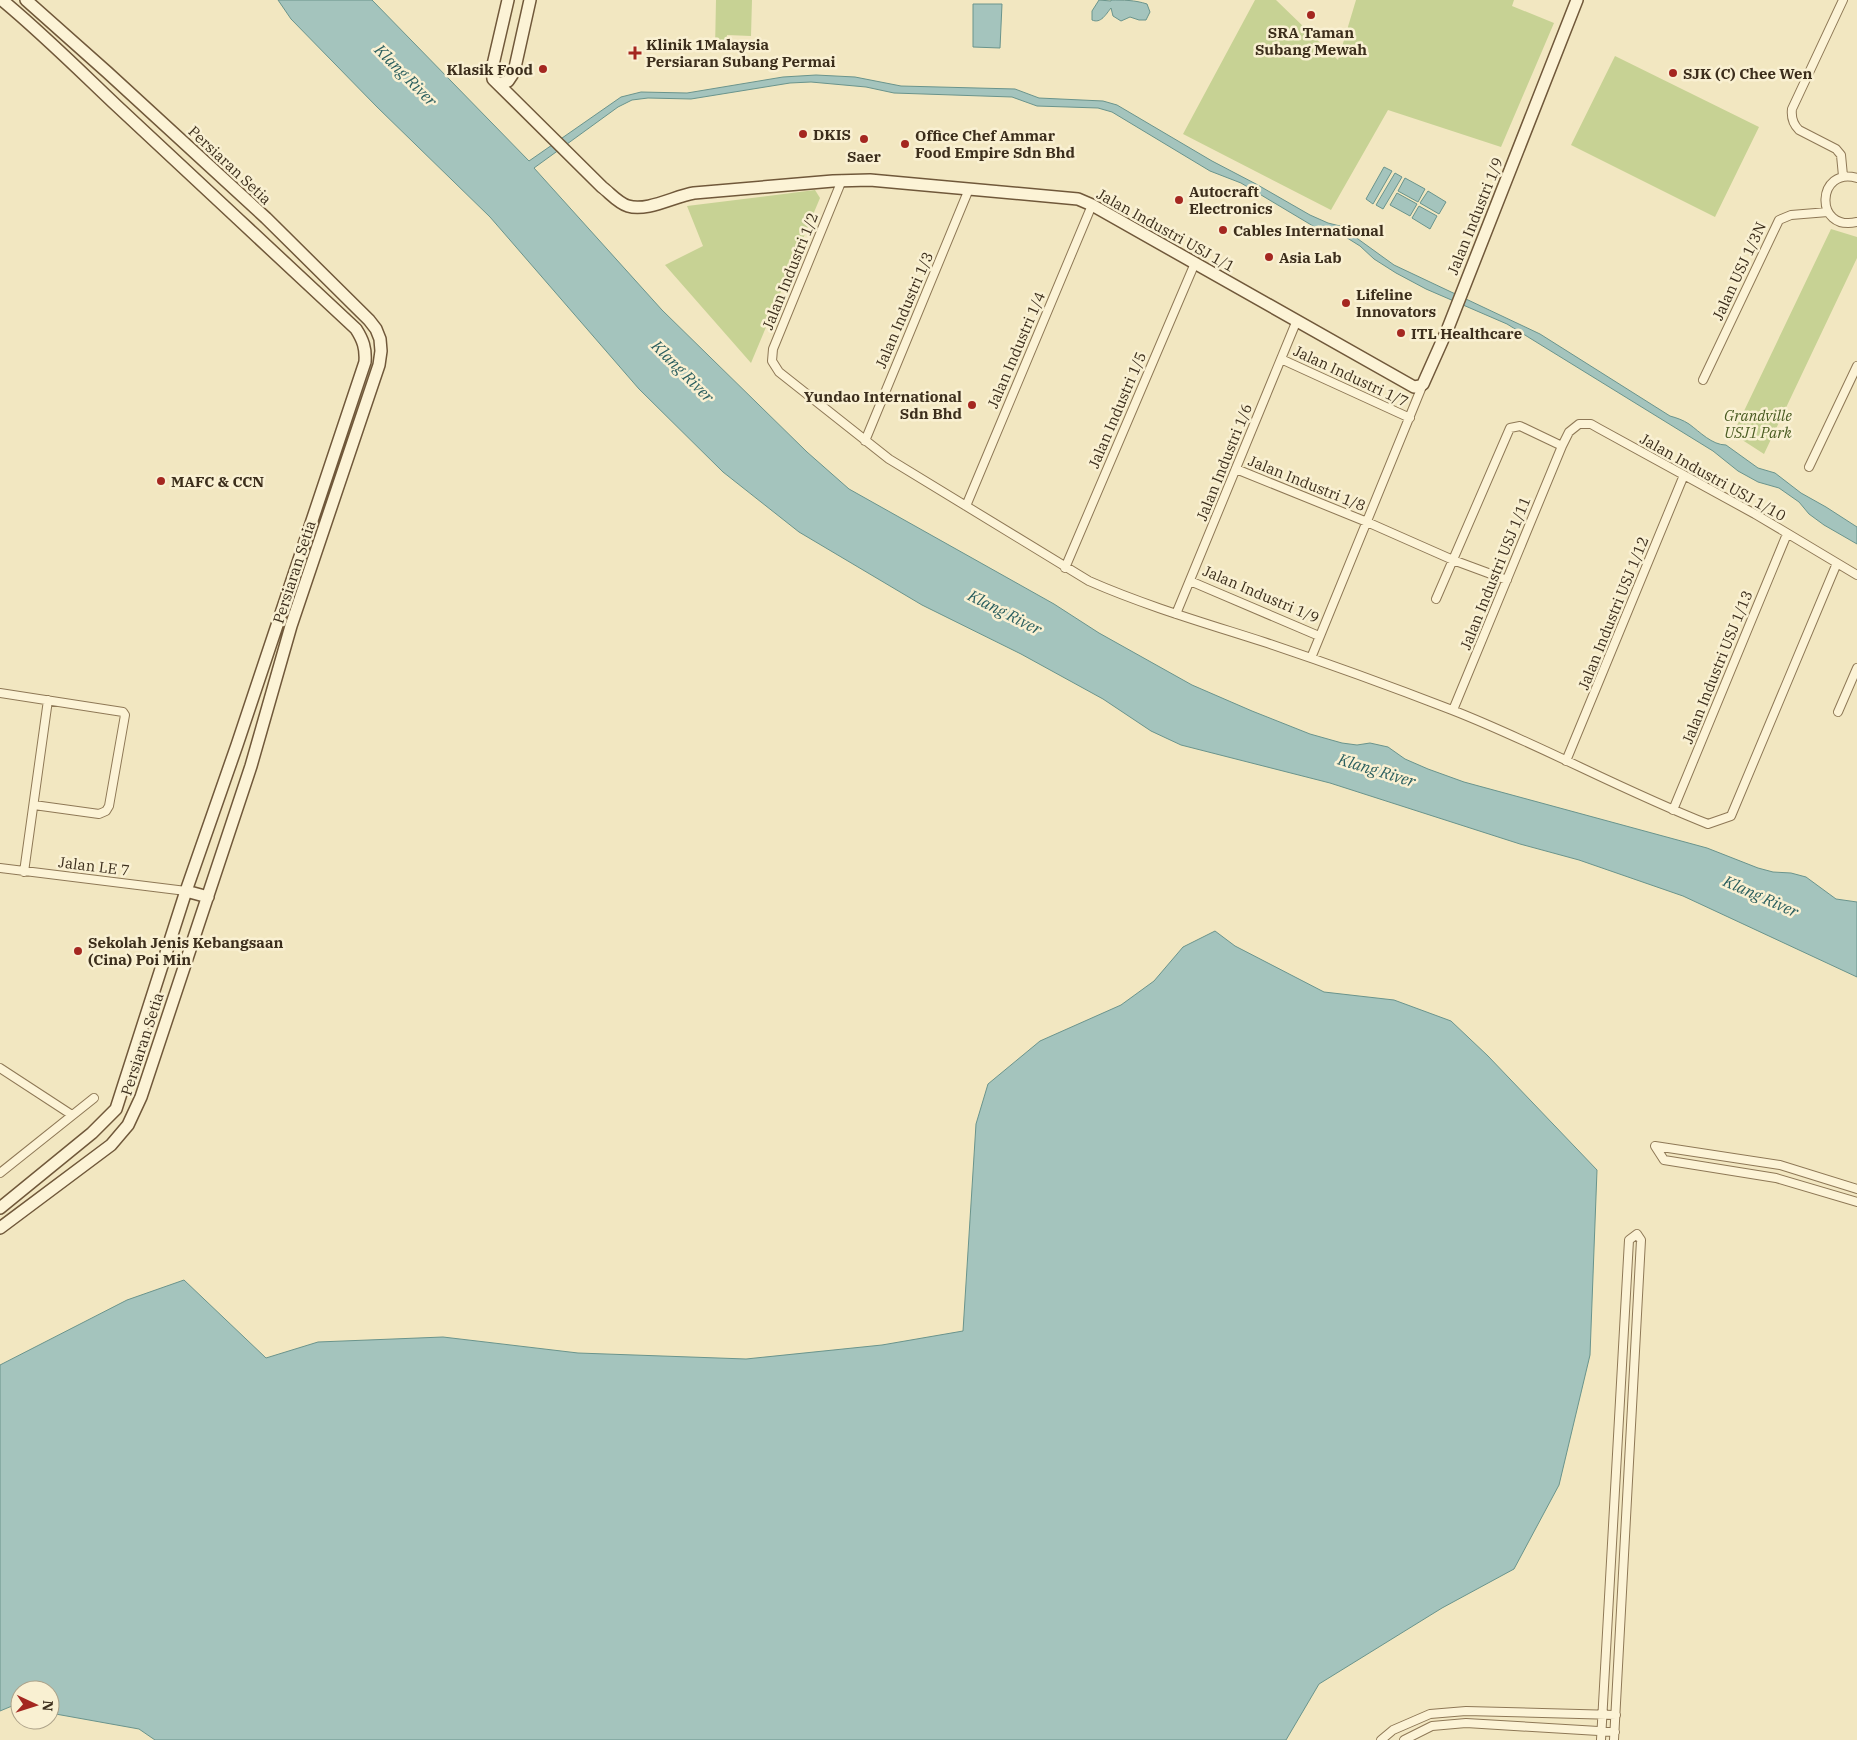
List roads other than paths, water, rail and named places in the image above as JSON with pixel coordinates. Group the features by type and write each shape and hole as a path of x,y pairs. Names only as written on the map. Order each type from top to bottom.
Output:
{"street":[{"path":"2,0 61,51 231,214 356,329 365,346 381,345"},
{"name":"Persiaran Setia","path":"0,1228 111,1145 128,1125 141,1097 262,733 292,626 379,365 382,351 376,329 266,218 26,0"},
{"path":"508,0 492,69 493,79 500,84 508,81 514,72 530,0"},
{"name":"Jalan Industri 1/9","path":"1311,658 1461,293 1577,0"},
{"path":"1843,0 1791,114 1792,120 1799,130 1836,149 1843,163 1844,176"},
{"name":"Jalan Industri USJ 1/1","path":"500,84 602,187 628,206 647,206 694,193 842,180 870,180 1078,199 1092,205 1414,387 1423,384"},
{"path":"1857,177 1844,176 1835,180 1825,194 1825,203 1828,212 1833,218 1840,222 1857,222"},
{"name":"Jalan Industri 1/2","path":"842,180 773,349 772,361 779,372 865,441"},
{"name":"Jalan Industri 1/3","path":"865,441 969,189"},
{"name":"Jalan Industri 1/4","path":"966,506 1092,205"},
{"name":"Jalan USJ 1/3N","path":"1703,380 1779,220 1791,215 1828,212"},
{"name":"Jalan Industri 1/5","path":"1065,568 1195,263"},
{"name":"Jalan Industri 1/6","path":"1176,614 1297,320"},
{"name":"Persiaran Setia","path":"0,1208 96,1129 116,1109 186,890 237,745 365,362 365,346"},
{"name":"Jalan Industri 1/7","path":"1281,359 1410,418"},
{"path":"1809,467 1857,366"},
{"name":"Jalan Industri USJ 1/10","path":"1562,446 1573,428 1579,424 1591,424 1857,575"},
{"path":"1436,599 1510,428 1520,426 1562,446"},
{"path":"865,441 889,459 1089,581 1122,595 1311,658 1453,710 1673,810 1708,824 1731,816 1837,563"},
{"name":"Jalan Industri USJ 1/11","path":"1453,710 1562,446"},
{"name":"Jalan Industri 1/8","path":"1236,469 1367,522 1453,560 1507,580"},
{"name":"Jalan Industri USJ 1/12","path":"1566,761 1684,476"},
{"name":"Jalan Industri USJ 1/13","path":"1673,810 1787,534"},
{"name":"Jalan Industri 1/9","path":"1190,581 1320,636"},
{"path":"1838,712 1857,668"},
{"path":"0,693 123,712 125,715 110,806 106,811 99,814 34,806"},
{"path":"24,872 48,700"},
{"name":"Jalan LE 7","path":"0,868 186,890"},
{"path":"186,890 208,897"},
{"path":"0,1068 72,1115"},
{"path":"0,1173 94,1098"},
{"path":"1857,1189 1780,1165 1655,1146 1664,1160 1776,1178 1857,1202"},
{"path":"1404,1740 1432,1726 1466,1722 1601,1731 1615,1736 1641,1240 1637,1234 1629,1240 1603,1715 1601,1731 1601,1740"},
{"path":"1381,1740 1393,1730 1430,1714 1466,1711 1616,1715"}],"water":[{"name":"Klang River","path":"278,0 372,0 529,161 621,97 641,92 687,93 783,77 816,75 855,77 901,86 1015,89 1039,98 1103,101 1117,105 1212,161 1310,215 1340,226 1394,265 1540,334 1670,416 1687,423 1706,438 1726,445 1758,468 1775,473 1801,493 1857,527 1857,544 1824,525 1809,514 1799,502 1779,488 1758,482 1738,471 1713,451 1507,324 1426,289 1374,259 1360,246 1344,236 1318,229 1241,183 1210,171 1112,112 1098,108 1037,106 1012,97 894,93 866,87 811,82 790,83 691,99 648,98 632,100 618,107 534,168 662,310 807,452 849,489 1054,604 1099,633 1192,685 1252,711 1310,734 1342,743 1357,745 1370,743 1388,747 1405,759 1464,782 1707,848 1758,868 1806,877 1836,899 1857,902 1857,977 1683,896 1579,860 1520,844 1330,783 1181,745 1151,731 1103,699 1021,654 922,605 799,532 723,472 639,389 490,217 377,107 291,19"},
{"path":"1099,0 1124,0 1147,4 1150,12 1146,20 1130,17 1121,21 1113,16 1111,8 1103,18 1095,21 1092,20 1092,11"},
{"path":"973,4 1002,4 1000,48 973,47"},
{"path":"1384,167 1392,171 1373,204 1366,199"},
{"path":"1395,173 1402,177 1383,209 1376,205"},
{"path":"1405,178 1425,189 1418,202 1398,191"},
{"path":"1428,191 1446,202 1439,214 1420,203"},
{"path":"1397,193 1417,204 1410,216 1390,205"},
{"path":"1419,206 1437,216 1430,229 1412,218"},
{"path":"1215,931 1235,946 1324,992 1394,1000 1451,1021 1488,1056 1597,1170 1590,1355 1559,1485 1514,1569 1442,1608 1319,1684 1286,1740 155,1740 139,1729 60,1715 60,1680 10,1680 10,1707 0,1711 0,1365 127,1300 184,1280 266,1358 318,1342 443,1337 578,1353 746,1359 882,1345 963,1331 976,1124 988,1084 1040,1041 1121,1005 1154,981 1183,947"}],"place":[{"name":"SRA Taman Subang Mewah","path":"1311,15"},
{"name":"Klinik 1Malaysia Persiaran Subang Permai","path":"635,53"},
{"name":"Klasik Food","path":"543,69"},
{"name":"SJK (C) Chee Wen","path":"1673,73"},
{"name":"DKIS","path":"803,134"},
{"name":"Saer","path":"864,139"},
{"name":"Office Chef Ammar Food Empire Sdn Bhd","path":"905,144"},
{"name":"Autocraft Electronics","path":"1179,200"},
{"name":"Cables International","path":"1223,230"},
{"name":"Asia Lab","path":"1269,257"},
{"name":"Lifeline Innovators","path":"1346,303"},
{"name":"ITL Healthcare","path":"1401,333"},
{"name":"Yundao International Sdn Bhd","path":"972,405"},
{"name":"MAFC & CCN","path":"161,481"},
{"name":"Sekolah Jenis Kebangsaan (Cina) Poi Min","path":"78,951"}],"park label":[{"name":"Grandville USJ1 Park","path":"1758,424"}]}
